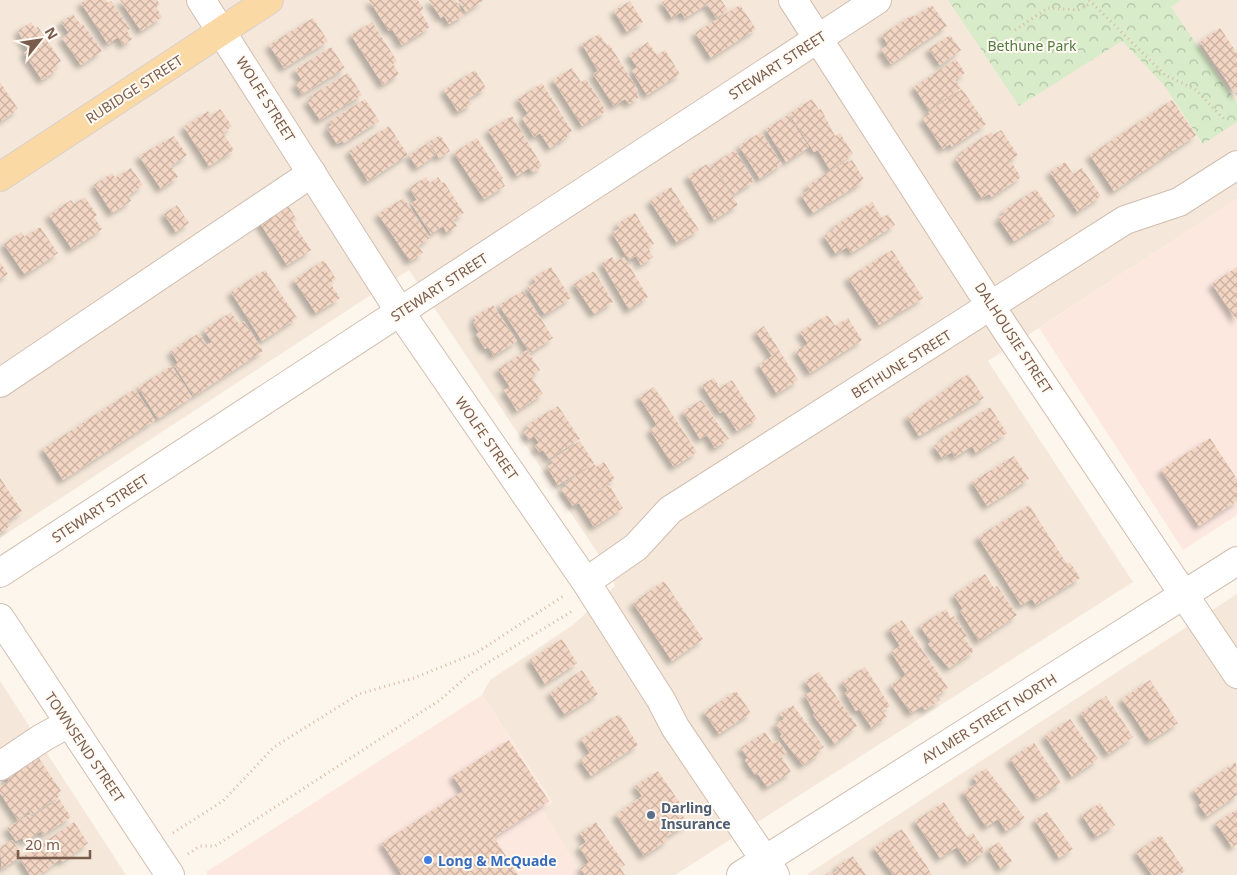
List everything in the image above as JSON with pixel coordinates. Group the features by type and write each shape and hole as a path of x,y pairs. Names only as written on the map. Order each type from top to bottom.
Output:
{"main road":[{"name":"RUBIDGE STREET","path":"0,177 269,0"}],"street":[{"name":"WOLFE STREET","path":"201,0 400,312 590,590 661,700 675,727 747,836 770,867"},
{"name":"DALHOUSIE STREET","path":"793,0 992,307 1237,674"},
{"name":"STEWART STREET","path":"0,573 877,0"},
{"name":"BETHUNE STREET","path":"590,590 636,547 670,510 992,307 1125,220 1179,202 1237,165"},
{"path":"0,383 312,173"},
{"name":"AYLMER STREET NORTH","path":"741,875 770,867 1237,561"},
{"name":"TOWNSEND STREET","path":"0,618 170,875"},
{"path":"0,766 42,738 69,723"}],"path":[{"path":"1014,30 1048,8 1078,10 1090,2 1165,75 1195,89 1226,121"},
{"path":"152,847 223,801 274,747 359,694 414,678 476,653 590,590"},
{"path":"188,854 200,846 215,846 440,700 471,673 590,590"}],"shaded area":[{"path":"0,0 1237,0 1237,199 988,361 1133,582 675,875 582,875 542,810 552,802 482,695 490,680 573,625 615,586 607,567 409,270 0,538"},
{"path":"1237,199 1237,515 1183,550 1039,328"},
{"path":"1237,594 1237,875 806,875"},
{"path":"0,681 126,875 0,875"},
{"path":"482,695 552,803 543,810 582,875 207,875 206,872"}],"green space":[{"name":"Bethune Park","path":"948,0 1181,0 1171,7 1237,103 1237,122 1203,144 1164,85 1122,41 1019,106"}],"building":[{"path":"85,0 106,0 108,3 111,1 130,29 127,31 132,39 123,45 118,37 108,44 81,3"},
{"path":"120,0 157,0 160,5 156,7 162,17 141,31"},
{"path":"369,0 418,0 424,9 420,11 430,27 402,45 392,29 389,31"},
{"path":"429,0 455,0 464,15 449,24 444,16 441,18"},
{"path":"458,0 484,0 466,12"},
{"path":"664,0 721,0 728,10 716,18 707,4 685,18 681,12 672,18 662,2"},
{"path":"630,1 643,22 627,32 614,11"},
{"path":"740,5 756,29 711,58 695,33"},
{"path":"932,5 947,26 891,64 881,50 888,45 882,35 912,15 914,17"},
{"path":"73,14 81,25 83,24 102,51 81,65 62,38 69,33 61,22"},
{"path":"313,18 328,41 284,68 269,45"},
{"path":"31,22 35,28 38,27 61,61 55,66 58,69 42,80 24,53 28,50 18,31"},
{"path":"372,22 397,61 393,64 399,74 383,85 351,35"},
{"path":"1220,28 1237,53 1237,96 1200,42"},
{"path":"599,34 607,45 609,44 638,90 636,92 639,97 629,104 625,99 614,106 593,74 598,71 582,44"},
{"path":"950,35 961,50 940,65 929,49"},
{"path":"648,42 657,55 665,50 680,74 647,95 632,71 637,67 629,55"},
{"path":"331,47 345,68 302,94 295,84 302,80 295,70"},
{"path":"956,59 965,73 955,80 961,88 929,110 914,87"},
{"path":"572,68 581,82 586,79 606,111 582,126 553,80"},
{"path":"475,70 486,88 468,99 472,104 458,112 444,90"},
{"path":"348,73 362,95 320,120 307,101 314,97 312,95"},
{"path":"0,82 18,109 0,122"},
{"path":"542,83 572,131 567,134 568,136 550,148 540,133 534,137 522,118 528,114 518,99"},
{"path":"962,89 986,124 952,147 950,144 943,149 923,119 930,114 928,112"},
{"path":"365,99 379,121 344,143 343,141 337,144 327,128 332,125 330,121"},
{"path":"812,99 819,110 821,109 835,136 840,133 853,154 830,170 818,150 814,152 789,114"},
{"path":"1172,100 1196,135 1114,191 1090,155"},
{"path":"220,109 232,126 223,133 234,150 209,166 184,127 208,111 211,116"},
{"path":"788,115 809,147 786,162 766,129"},
{"path":"512,116 542,166 532,173 529,168 517,176 488,130"},
{"path":"389,126 408,155 368,181 349,151"},
{"path":"1001,130 1018,155 1010,160 1021,177 992,197 989,194 982,198 956,159 962,154 961,152 991,132 993,135"},
{"path":"761,132 782,164 760,179 739,146"},
{"path":"440,135 450,151 439,158 429,142"},
{"path":"174,136 187,155 171,166 178,177 161,189 139,156"},
{"path":"477,138 503,178 501,179 505,186 484,199 454,153"},
{"path":"428,143 436,155 417,168 409,155"},
{"path":"735,150 754,181 733,195 713,164"},
{"path":"847,160 848,162 852,160 864,179 861,183 813,213 801,195 809,190 807,186"},
{"path":"1065,162 1073,174 1082,168 1101,196 1078,212 1050,172"},
{"path":"707,164 710,168 713,165 738,205 714,220 688,176"},
{"path":"131,168 143,185 128,196 131,201 112,213 94,185 112,173 115,178"},
{"path":"426,177 430,183 438,177 442,183 444,182 464,213 453,220 457,226 447,233 443,226 431,234 411,203 417,200 409,188"},
{"path":"671,187 699,230 677,243 650,201"},
{"path":"1036,189 1055,216 1014,241 998,218 1005,214 1003,211"},
{"path":"85,197 97,215 94,217 102,229 72,249 49,215 71,200 74,204"},
{"path":"404,198 430,238 418,246 423,253 410,261 378,214"},
{"path":"284,199 297,220 293,222 311,250 287,265 256,217"},
{"path":"872,202 882,218 888,214 895,225 851,253 847,247 836,254 824,236 835,229 833,227"},
{"path":"177,205 189,223 176,232 164,214"},
{"path":"635,213 654,244 648,248 653,257 641,265 636,256 629,260 612,233 620,228 617,224"},
{"path":"40,227 58,253 25,275 4,244 21,232 25,237"},
{"path":"892,250 923,298 879,325 848,278"},
{"path":"612,257 616,262 624,257 648,297 629,310 602,263"},
{"path":"324,260 336,279 330,283 340,298 316,313 294,280"},
{"path":"0,262 8,274 0,279"},
{"path":"551,267 571,298 545,315 527,288 536,282 533,278"},
{"path":"1237,267 1237,321 1212,284"},
{"path":"265,270 297,318 262,341 231,292"},
{"path":"594,271 613,302 594,314 574,284"},
{"path":"523,291 553,338 530,353 499,305"},
{"path":"493,305 517,341 494,356 488,347 485,349 476,334 479,332 473,323 476,321 474,317"},
{"path":"231,312 239,324 244,321 263,351 194,396 174,365 178,363 171,351 199,333 206,345 212,342 204,330"},
{"path":"828,315 835,326 848,318 862,340 810,373 796,351 808,344 800,332"},
{"path":"764,326 798,380 777,394 759,365 772,356 756,332"},
{"path":"527,350 540,370 531,376 543,394 517,411 504,390 510,387 498,369"},
{"path":"172,366 192,397 158,419 138,387"},
{"path":"968,374 984,398 919,436 907,417"},
{"path":"714,378 720,388 732,380 757,419 737,431 724,411 720,413 702,385"},
{"path":"654,387 697,452 674,467 650,430 657,425 639,397"},
{"path":"135,389 155,420 63,480 43,449"},
{"path":"701,400 729,439 715,448 707,435 700,439 683,412"},
{"path":"558,406 580,439 549,459 543,450 539,452 535,446 539,443 534,436 529,440 524,432 529,428 527,425"},
{"path":"990,407 1007,433 976,453 972,446 955,457 952,452 942,458 934,446 944,440 943,437"},
{"path":"1210,438 1237,479 1237,501 1199,526 1161,470"},
{"path":"580,441 594,463 558,485 547,467 553,463 551,460"},
{"path":"1014,456 1029,479 987,506 972,482"},
{"path":"604,462 615,479 588,497 609,485 623,508 594,527 579,503 573,506 561,489 567,486 565,483 594,464 596,467"},
{"path":"0,478 22,511 7,522 10,526 0,533"},
{"path":"1029,505 1067,564 1070,562 1080,578 1036,605 1032,599 1021,605 978,537"},
{"path":"985,574 994,588 997,586 1017,615 979,641 960,611 963,609 954,595"},
{"path":"664,581 703,639 672,661 633,603"},
{"path":"946,609 951,618 954,616 967,636 964,638 974,651 949,668 928,644 931,642 920,626"},
{"path":"902,620 948,688 936,696 940,700 925,710 922,706 911,713 891,685 906,675 891,652 900,646 889,629"},
{"path":"562,639 577,663 545,684 530,660"},
{"path":"865,667 890,706 882,711 887,717 872,728 859,709 856,711 845,693 848,691 842,682"},
{"path":"582,670 598,694 565,715 550,693"},
{"path":"819,672 857,726 835,744 813,715 815,714 805,695 812,691 805,681"},
{"path":"1150,680 1178,723 1150,741 1122,699"},
{"path":"736,691 751,713 719,734 704,712"},
{"path":"1106,696 1133,737 1108,754 1081,713"},
{"path":"793,705 824,747 818,751 819,754 803,765 780,736 782,735 775,724 784,719 780,714"},
{"path":"619,714 638,745 591,776 580,760 590,753 581,739"},
{"path":"1070,719 1098,759 1072,777 1045,736"},
{"path":"765,732 773,744 778,740 787,753 781,756 791,772 767,787 758,774 755,775 745,760 748,758 741,748"},
{"path":"509,740 549,801 494,837 518,875 402,875 382,843 463,791 453,776"},
{"path":"1034,743 1061,783 1037,799 1010,759"},
{"path":"36,754 61,791 58,793 60,796 32,815 29,812 18,820 0,793 0,787 9,781 4,774"},
{"path":"1236,762 1237,795 1207,816 1199,805 1202,802 1194,790"},
{"path":"986,768 1025,818 1006,831 998,819 986,827 963,792 977,783 973,777"},
{"path":"658,771 680,803 676,806 688,823 666,837 668,840 644,856 616,815 642,796 635,786"},
{"path":"59,799 71,817 43,835 41,831 25,842 22,838 16,841 7,828 30,814 32,817"},
{"path":"944,802 967,837 973,833 985,851 968,863 957,847 940,858 915,821"},
{"path":"1100,803 1115,825 1096,837 1082,815"},
{"path":"1237,809 1237,844 1232,847 1216,823"},
{"path":"1047,812 1073,849 1059,858 1035,820"},
{"path":"74,822 88,843 62,862 60,859 40,875 30,875 20,859"},
{"path":"596,822 625,865 620,868 625,875 585,875 580,868 589,862 579,847 586,842 580,833"},
{"path":"902,829 932,875 893,875 874,848"},
{"path":"1161,835 1185,871 1179,875 1152,875 1136,852"},
{"path":"12,840 22,855 2,869 0,848"},
{"path":"999,842 1012,861 1001,869 988,849"},
{"path":"853,856 866,875 831,875 838,870 836,867"}],"place":[{"name":"Darling Insurance","path":"651,815"},
{"name":"Long & McQuade","path":"428,860"}]}
